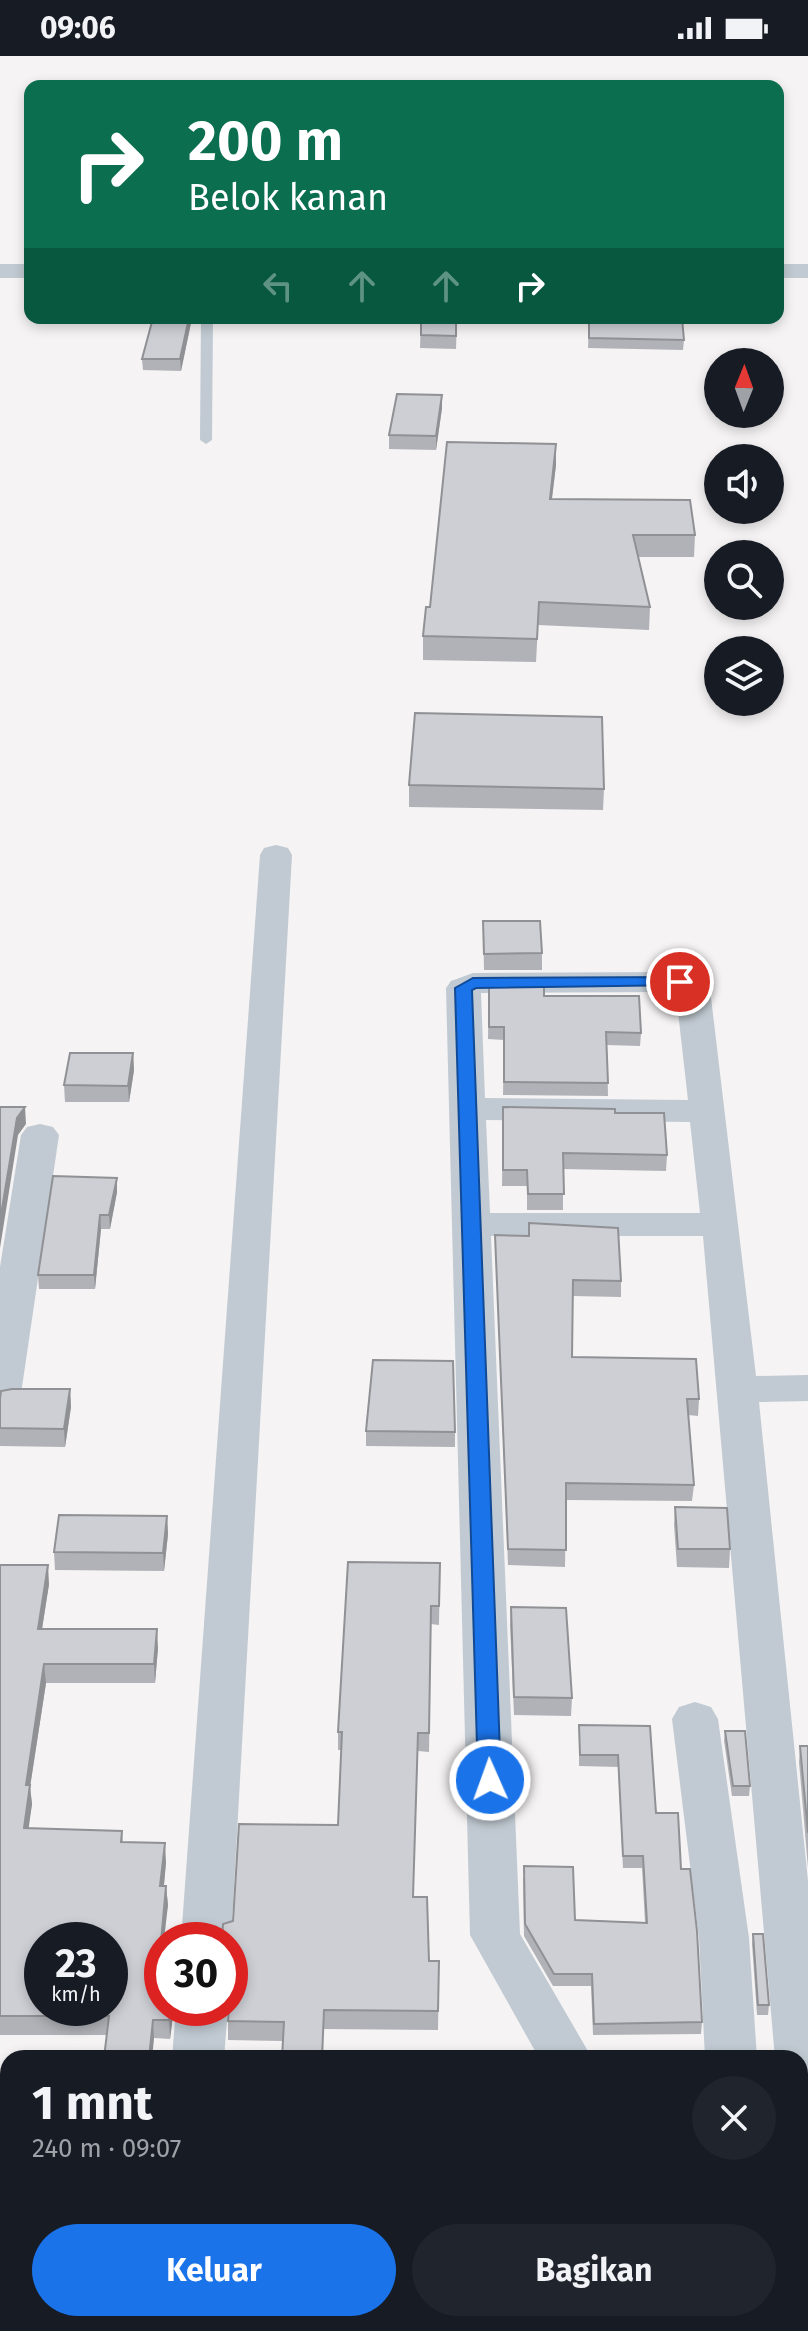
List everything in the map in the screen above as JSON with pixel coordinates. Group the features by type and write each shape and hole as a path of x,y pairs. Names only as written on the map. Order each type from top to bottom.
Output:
{"street":[{"path":"0,271 24,271"},
{"path":"784,271 808,271"},
{"path":"207,1922 276,855"},
{"path":"561,2050 495,1935 463,988 467,985 680,982 693,989 721,1225 799,2050"},
{"path":"468,1109 707,1111"},
{"path":"0,1394 40,1135"},
{"path":"471,1224 721,1225"},
{"path":"736,1389 808,1388"},
{"path":"695,1719 724,1938 731,2050"},
{"path":"199,2050 201,2026"}],"lane":[{"path":"206,440 207,324"}],"building":[{"path":"151,324 188,324 180,359 142,359"},
{"path":"421,324 456,324 456,336 421,335"},
{"path":"589,324 683,324 684,340 589,338"},
{"path":"397,394 442,395 436,436 389,435"},
{"path":"447,442 556,444 550,499 690,500 695,535 633,535 650,607 539,602 537,639 423,636 426,607 430,607"},
{"path":"415,713 602,717 604,789 409,785"},
{"path":"483,921 540,921 542,953 484,954"},
{"path":"489,983 544,983 544,996 639,996 641,1033 606,1032 608,1083 504,1082 504,1027 489,1027"},
{"path":"70,1053 133,1053 128,1086 64,1085"},
{"path":"0,1107 25,1107 17,1118 0,1221"},
{"path":"503,1107 664,1113 667,1155 563,1153 564,1194 528,1194 527,1170 503,1170"},
{"path":"53,1176 117,1178 109,1215 100,1215 94,1275 38,1275"},
{"path":"529,1223 618,1228 621,1281 573,1280 572,1357 696,1359 699,1399 687,1399 694,1485 566,1483 566,1550 508,1549 495,1235 529,1236"},
{"path":"373,1360 453,1361 455,1432 366,1431"},
{"path":"70,1389 64,1429 0,1428 1,1391"},
{"path":"675,1507 727,1508 730,1549 678,1549"},
{"path":"59,1515 167,1516 163,1553 54,1552"},
{"path":"348,1562 440,1563 439,1606 431,1606 429,1733 418,1733 413,1897 427,1897 429,1961 439,1961 438,2011 324,2010 322,2050 282,2050 284,2022 248,2021 248,1922 230,1922 233,1921 239,1824 338,1825 342,1732 338,1732"},
{"path":"0,1565 48,1565 38,1629 157,1629 154,1664 44,1664 26,1785 30,1785 24,1828 122,1831 121,1842 165,1843 160,1886 166,1886 163,1922 144,1922 144,2026 152,2026 150,2050 105,2050 108,2026 128,2026 128,1922 24,1922 24,2016 0,2016"},
{"path":"511,1607 566,1608 572,1698 514,1697"},
{"path":"579,1725 650,1726 656,1813 678,1813 681,1869 690,1869 702,2022 594,2024 592,1974 554,1974 525,1924 524,1866 573,1867 575,1920 647,1923 643,1856 623,1856 618,1755 580,1755"},
{"path":"725,1731 745,1731 750,1786 733,1786"},
{"path":"800,1746 808,1746 808,1833"},
{"path":"753,1934 763,1934 769,2005 758,2005"}],"route":[{"path":"490,1780 463,988 473,983 680,982"}]}
